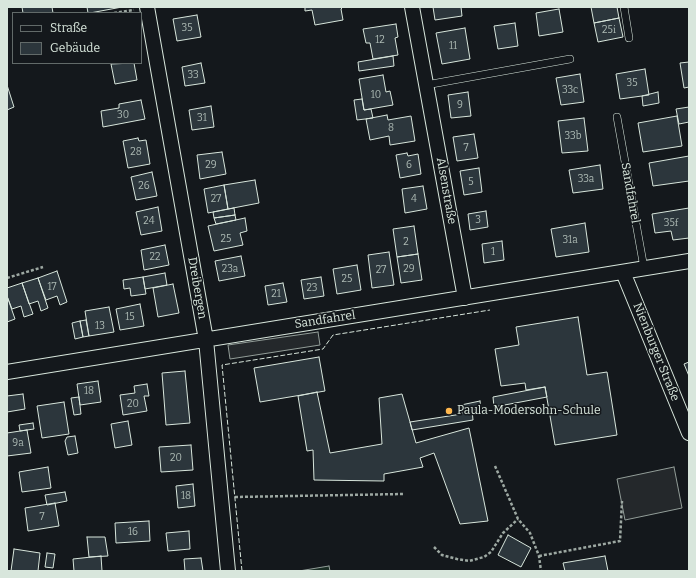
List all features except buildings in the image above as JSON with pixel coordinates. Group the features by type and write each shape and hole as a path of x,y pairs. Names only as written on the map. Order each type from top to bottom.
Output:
{"street":[{"name":"Alsenstraße","path":"412,7 465,298"},
{"name":"Dreibergen","path":"147,8 206,340 228,571"},
{"name":"Sandfahrel","path":"7,372 689,261"},
{"name":"Nienburger Straße","path":"623,272 689,433"}],"lane":[{"path":"624,7 630,38"},
{"path":"426,85 570,59"},
{"name":"Sandfahrel","path":"617,117 644,268"}],"path":[{"path":"121,12 147,8"},
{"path":"7,278 43,267"},
{"path":"495,466 518,518 530,533 539,556 542,571"},
{"path":"221,497 404,494"},
{"path":"539,556 620,541 622,501"},
{"path":"434,547 442,555 457,559 469,561 484,557 491,552 503,533 518,518"}],"green space":[{"path":"329,566 330,571 299,571"}],"shaded area":[{"path":"318,332 320,345 230,359 228,345"},
{"path":"674,467 682,508 625,520 617,479"}],"fence":[{"path":"242,571 222,365 323,349 333,335 490,310"}],"place":[{"name":"Paula-Modersohn-Schule","path":"449,411"}]}
